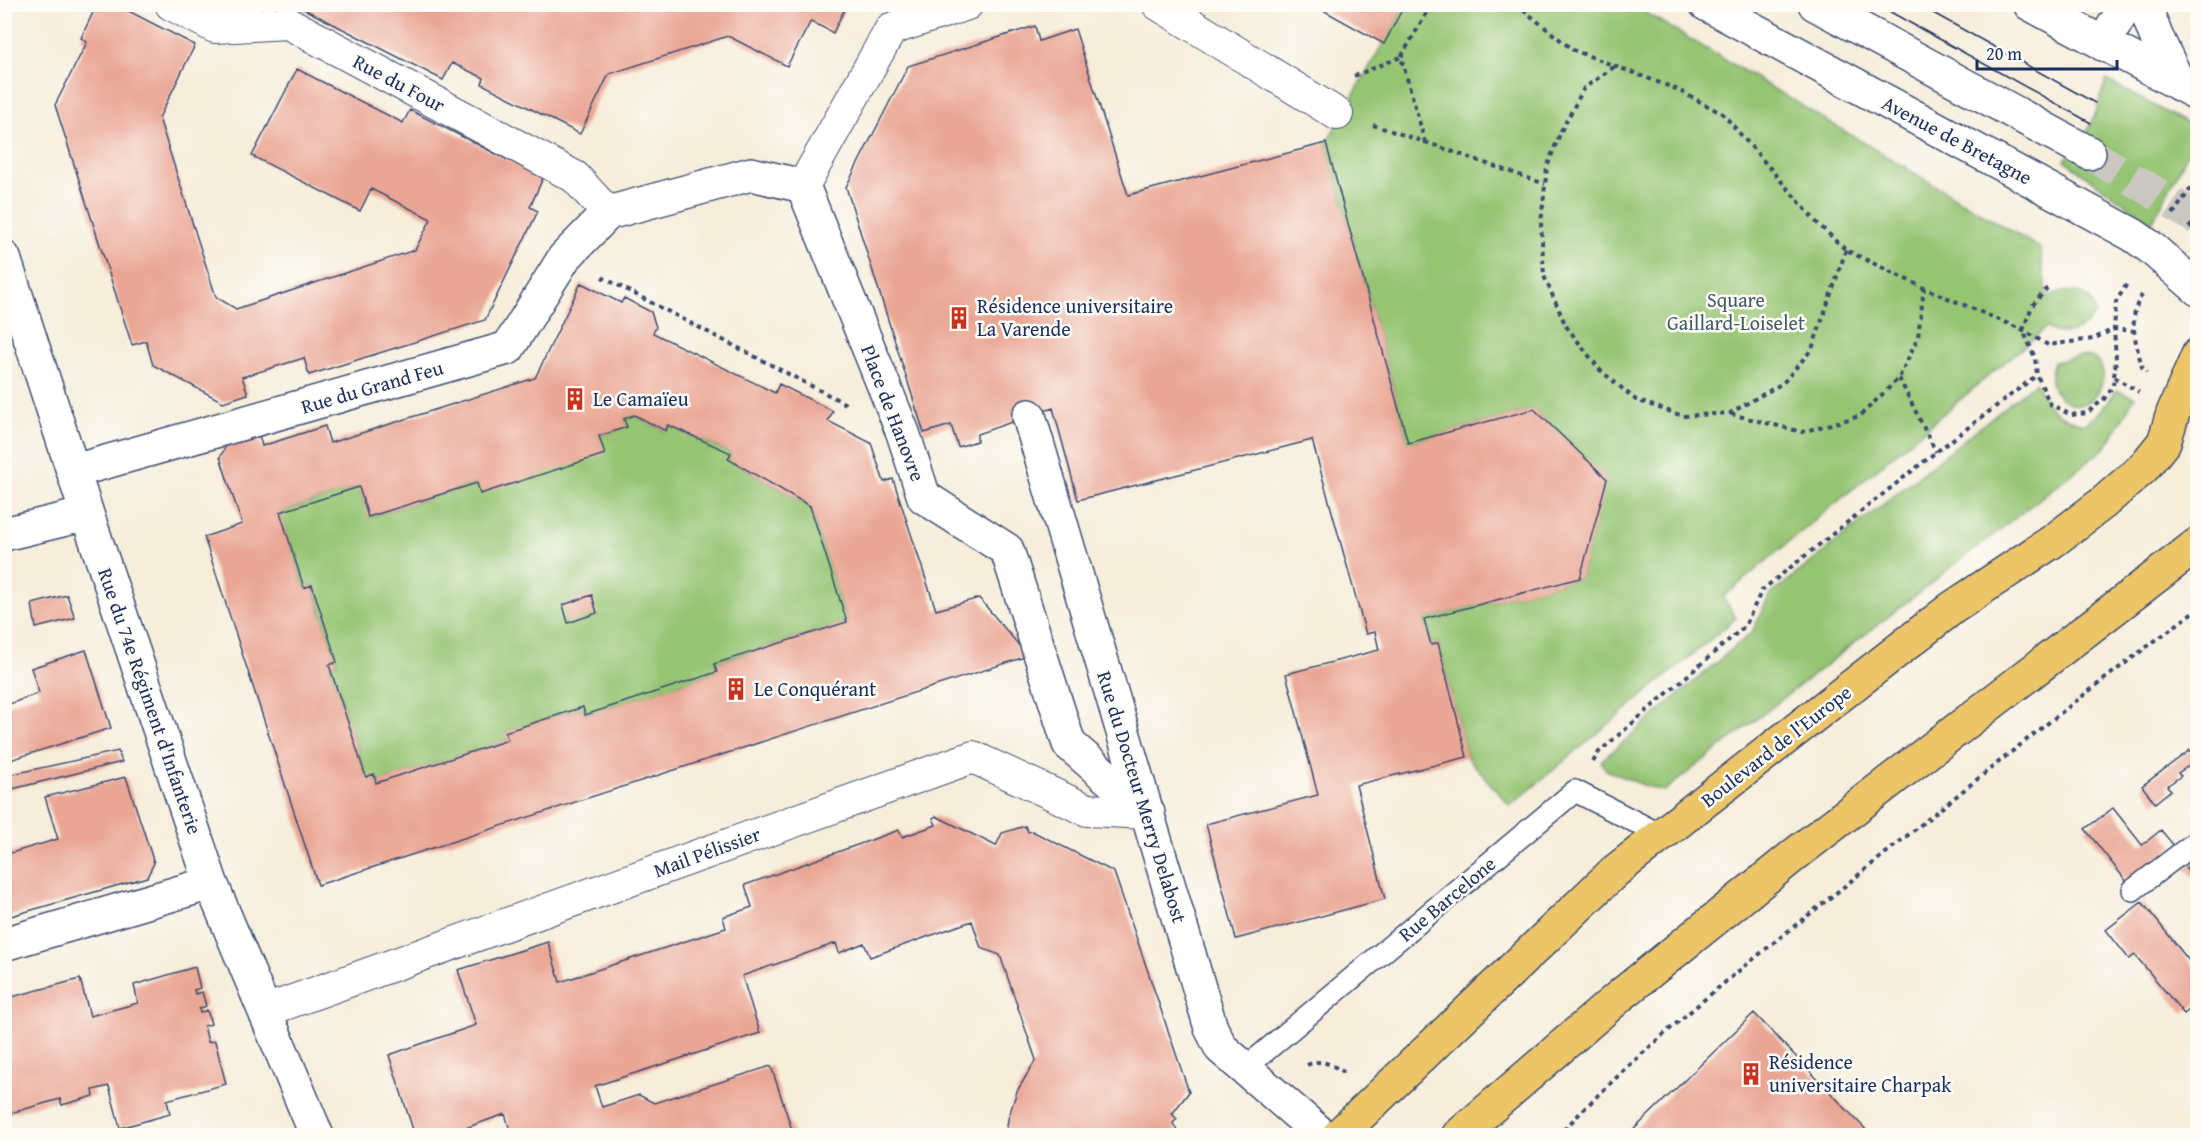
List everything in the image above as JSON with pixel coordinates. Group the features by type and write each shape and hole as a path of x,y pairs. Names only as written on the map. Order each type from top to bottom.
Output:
{"main road":[{"name":"Boulevard de l'Europe","path":"1338,1136 1614,872 1952,608 2053,541 2103,503 2143,468 2163,442 2198,356"},
{"path":"1458,1136 1621,994 1798,852 2198,544"}],"street":[{"name":"Rue du Four","path":"171,4 215,27 288,23 575,177 608,213"},
{"path":"608,213 751,174 803,186 891,29 968,4"},
{"path":"1158,4 1337,114"},
{"name":"Avenue de Bretagne","path":"1706,4 2133,235 2198,289"},
{"path":"1815,4 2089,153"},
{"path":"2030,4 2192,89"},
{"path":"2103,44 2127,4"},
{"path":"2144,4 2156,36 2192,89"},
{"name":"Place de Hanovre","path":"803,186 903,432 924,497 1007,550 1069,744 1148,813"},
{"name":"Rue du Grand Feu","path":"74,471 508,348 564,258 608,213"},
{"name":"Rue du 74e Régiment d'Infanterie","path":"4,258 211,883 317,1136"},
{"name":"Rue du Docteur Merry Delabost","path":"1029,416 1211,1028 1221,1048 1282,1098 1323,1136"},
{"path":"4,534 87,514"},
{"name":"Mail Pélissier","path":"265,1011 973,757 1087,810 1148,813"},
{"path":"4,944 211,883"}],"lane":[{"path":"1575,791 1661,835"},
{"name":"Rue Barcelone","path":"1244,1069 1575,791"},
{"path":"2133,890 2198,840"}],"path":[{"path":"1425,142 1401,57 1432,4"},
{"path":"1516,4 1573,50 1676,89 1723,114 1804,209 1846,250 1924,288 2023,330 2048,345 2093,339 2114,329 2135,331"},
{"path":"1615,66 1584,88 1547,167 1541,223 1544,276 1566,326 1600,370 1636,400 1683,416 1730,413 1802,432 1860,416 1899,378 1918,337 1924,288"},
{"path":"1337,114 1545,184"},
{"path":"2169,221 2198,178"},
{"path":"1730,413 1783,383 1812,349 1846,250"},
{"path":"564,258 903,432"},
{"path":"2047,288 2032,306 2023,330 2035,358 2037,375 2050,404 2072,416 2087,413 2104,399 2113,386 2116,360 2114,329 2116,302 2132,274"},
{"path":"2146,289 2136,304 2133,316 2142,367 2151,375"},
{"path":"1575,791 1599,752 1745,626 1762,590 2037,375"},
{"path":"2114,377 2141,393"},
{"path":"1899,378 1936,452"},
{"path":"1558,1136 1592,1100 1696,1005 1958,796 2198,609"},
{"path":"1301,1072 1306,1065 1315,1061 1323,1061 1332,1066"}],"green space":[{"name":"Square Gaillard-Loiselet","path":"1405,5 1633,5 2040,248 2047,297 2062,292 2077,292 2089,299 2095,314 2085,325 2074,332 2061,333 2046,328 1723,597 1736,618 1510,806 1467,757 1438,643 1431,645 1424,619 1580,578 1606,479 1534,409 1408,443 1326,143"},
{"path":"2106,80 2197,129 2197,135 2152,223 2064,160 2085,135 2096,112"},
{"path":"2080,356 2094,359 2101,367 2103,378 2100,389 2092,399 2082,404 2070,403 2056,393 2052,386 2052,370 2054,362"},
{"path":"2036,382 2044,399 2054,411 2067,419 2085,424 2099,413 2117,390 2135,397 2106,447 1664,791 1606,770 1601,761 1752,632 1769,596"},
{"path":"634,415 665,431 668,425 731,453 728,459 810,506 847,622 715,663 717,672 585,715 583,707 506,732 508,740 376,783 373,775 366,777 329,665 337,662 313,585 304,588 280,512 359,487 369,517 477,483 480,493 599,436 626,427 624,419"}],"building":[{"path":"97,4 115,4 195,45 159,118 216,297 236,309 415,250 431,219 371,189 360,211 252,156 297,69 403,123 410,110 543,178 530,207 538,211 485,320 309,375 304,358 242,377 248,394 223,402 153,365 146,341 132,345 55,105 87,42 81,38"},
{"path":"294,4 533,4 536,6 537,4 847,4 833,33 811,21 787,66 728,36 609,74 580,134 482,84 484,78 452,63 443,80"},
{"path":"1312,4 1405,4 1384,44"},
{"path":"1035,26 1039,41 1075,29 1128,195 1326,143 1408,443 1534,409 1607,479 1580,578 1424,619 1431,645 1438,643 1467,757 1356,785 1385,899 1236,939 1206,824 1318,795 1286,674 1379,650 1375,632 1366,634 1312,440 1078,500 1053,408 977,434 977,441 958,447 951,425 924,433 846,187 908,66"},
{"path":"581,283 621,303 624,298 651,312 656,327 653,333 775,393 779,384 833,411 828,421 871,443 884,482 893,479 936,610 979,598 1028,656 318,885 204,537 242,524 220,457 232,435 257,428 262,446 325,426 330,443 535,378","holes":["634,415 666,431 668,425 731,453 728,459 810,506 847,622 714,664 717,672 585,715 583,707 505,732 508,740 376,783 374,774 366,777 329,665 337,662 312,585 304,588 280,512 359,487 368,517 477,483 480,494 605,454 599,436 627,427 624,419"]},
{"path":"67,595 75,618 36,628 32,604"},
{"path":"592,595 597,613 568,623 563,605"},
{"path":"86,650 111,728 4,762 4,706 39,693 31,668"},
{"path":"2190,750 2197,760 2178,773 2181,776 2167,786 2171,790 2155,803 2142,786"},
{"path":"118,751 122,762 4,791 4,776"},
{"path":"126,777 154,863 147,877 4,918 4,855 58,839 45,797"},
{"path":"2113,808 2142,845 2161,830 2174,846 2127,882 2085,829"},
{"path":"936,816 996,846 1002,833 1025,826 1028,832 1032,831 1114,872 1189,1092 1172,1114 1177,1119 1173,1123 1180,1136 1006,1136 1008,1119 1017,1091 1036,1060 1000,955 981,948 972,921 870,957 864,943 839,953 836,943 742,976 760,1033 595,1086 602,1107 639,1095 654,1103 771,1066 794,1136 512,1136 505,1114 443,1136 415,1136 389,1055 476,1025 458,970 548,942 560,982 726,928 723,917 752,907 745,885 899,830 902,837 936,825 933,818"},
{"path":"2198,858 2198,883 2185,868"},
{"path":"2142,902 2198,972 2198,1003 2184,1014 2135,955 2129,959 2106,930"},
{"path":"195,967 200,988 194,990 195,994 202,992 206,1006 199,1009 200,1013 207,1010 211,1024 204,1026 208,1042 215,1041 226,1084 167,1100 170,1114 120,1128 109,1086 93,1090 94,1096 62,1105 60,1099 4,1115 4,999 80,979 90,1016 138,1003 134,985"},
{"name":"Résidence universitaire Charpak","path":"1754,1013 1872,1136 1627,1136"}],"tunnel":[{"path":"2089,153 2198,219"}],"tram line":[{"path":"1876,4 2091,123"},
{"path":"1917,4 2095,103"}],"place":[{"name":"Résidence universitaire La Varende","path":"959,318"},
{"name":"Le Camaïeu","path":"575,399"},
{"name":"Le Conquérant","path":"736,689"},
{"name":"Résidence universitaire Charpak","path":"1751,1074"}]}
